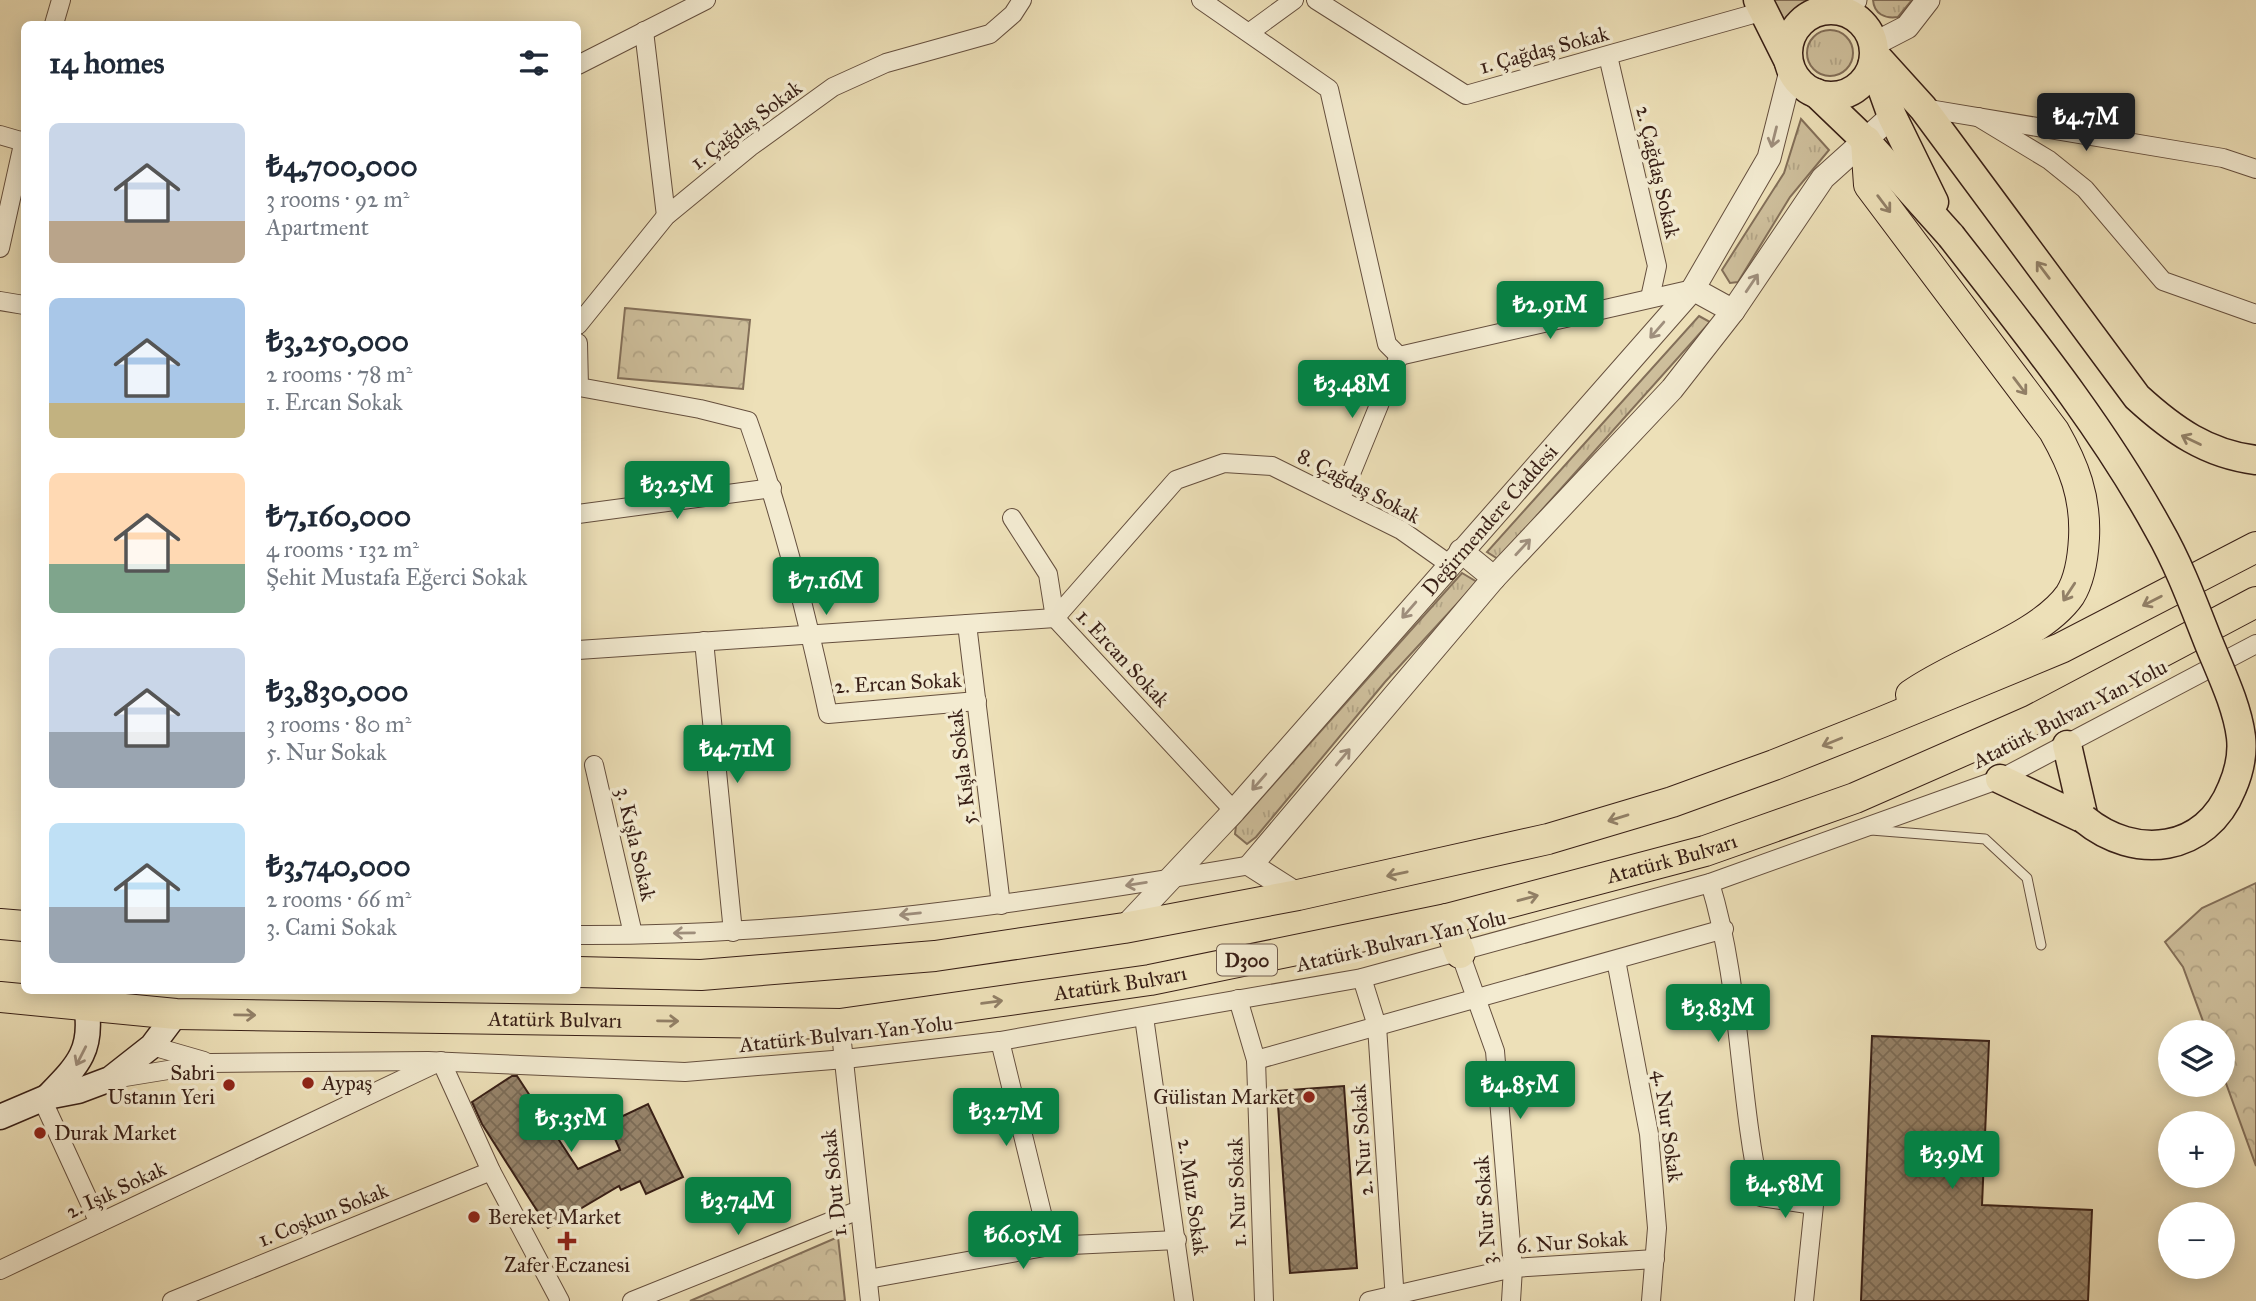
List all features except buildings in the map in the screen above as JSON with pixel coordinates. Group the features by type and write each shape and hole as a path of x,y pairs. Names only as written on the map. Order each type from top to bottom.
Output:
{"highway":[{"path":"1867,141 1869,185 2054,431 2076,473 2085,519 2079,574 2070,594 2056,609 2033,628 1945,672 1912,694 1882,722"},
{"path":"581,972 701,975 936,956 1124,928 1298,895 1548,839 1697,793 1882,722 2061,648 2256,547"},
{"name":"Atatürk Bulvarı","path":"0,997 840,1024 1150,980 1447,919 1705,850 1855,797 2033,720 2256,602"},
{"path":"1447,919 1460,953"},
{"path":"0,921 21,925"}],"main road":[{"path":"1790,65 1790,37 1804,19 1843,5 1864,24 1892,116 1951,236"},
{"path":"1761,6 1790,65 1806,88 1816,93 1867,141 1951,236 2070,388 2131,481 2180,570 2224,681 2241,736 2238,773 2228,799 2215,820 2188,838 2162,846 2117,840 2084,819 2000,779"},
{"path":"1816,93 1837,96 1847,93 1864,80 1874,54"},
{"path":"1874,54 1923,108 2137,397 2181,435 2234,457 2256,460"},
{"path":"2067,745 2084,819"},
{"path":"45,1098 75,1067 86,1048 89,1026 87,998"},
{"path":"0,1116 45,1098 78,1091 110,1079 152,1046 182,1002"}],"street":[{"path":"55,21 61,0"},
{"path":"581,64 706,0"},
{"name":"1. Çağdaş Sokak","path":"581,321 666,216 750,147 833,87 886,63 990,34 1013,14 1022,0"},
{"path":"1201,0 1329,89 1387,344 1399,356"},
{"path":"1250,32 1294,0"},
{"name":"1. Çağdaş Sokak","path":"1316,0 1466,94 1608,56 1761,6"},
{"path":"1874,54 1907,27 1928,0"},
{"path":"644,32 666,216"},
{"name":"2. Çağdaş Sokak","path":"1608,56 1657,267 1650,298"},
{"name":"Değirmendere Caddesi","path":"1124,928 1234,811 1693,289 1769,158 1790,65"},
{"path":"1923,108 2223,158 2256,169"},
{"name":"Değirmendere Caddesi","path":"1251,865 1494,578 1672,389 1733,312 1823,178 1892,116"},
{"path":"1979,117 2049,160 2085,190 2162,281 2256,314"},
{"path":"0,135 21,149"},
{"path":"0,248 21,159"},
{"path":"1399,356 1693,289 1733,312"},
{"path":"0,301 21,304"},
{"path":"1341,498 1399,356"},
{"name":"2. Ercan Sokak","path":"581,387 700,409 748,421 772,488 811,634 828,714 976,701"},
{"name":"8. Çağdaş Sokak","path":"1055,618 1176,480 1224,463 1272,466 1341,498 1455,558"},
{"path":"581,514 772,488"},
{"name":"1. Ercan Sokak","path":"1012,518 1048,574 1055,618 1234,811"},
{"path":"1455,558 1494,578"},
{"path":"581,650 1055,618"},
{"name":"5. Kışla Sokak","path":"967,624 1001,905"},
{"path":"704,641 733,932"},
{"name":"Atatürk Bulvarı Yan Yolu","path":"211,1063 441,1061 685,1072 845,1059 1000,1041 1362,978 1710,883 2000,779 2256,644"},
{"name":"3. Kışla Sokak","path":"594,765 633,934"},
{"path":"581,935 733,932 1001,905 1251,865 1298,895"},
{"path":"1710,883 1724,929 1749,1142 1761,1196 1814,1205 1804,1301"},
{"path":"0,921 21,912"},
{"path":"1256,1060 1724,929"},
{"name":"3. Nur Sokak","path":"1460,953 1495,1051 1513,1268 1511,1301"},
{"name":"4. Nur Sokak","path":"1616,960 1649,1134 1657,1228 1651,1301"},
{"name":"2. Nur Sokak","path":"1362,978 1377,1026 1395,1298"},
{"name":"1. Nur Sokak","path":"1238,999 1256,1060 1264,1301"},
{"name":"2. Muz Sokak","path":"1144,1017 1184,1301"},
{"name":"1. Dut Sokak","path":"840,1024 870,1301"},
{"path":"1000,1041 1050,1246"},
{"path":"152,1046 211,1063"},
{"path":"441,1061 491,1171 560,1301"},
{"name":"2. Işık Sokak","path":"0,1270 441,1061"},
{"path":"110,1079 211,1063"},
{"path":"45,1098 99,1223"},
{"name":"1. Coşkun Sokak","path":"172,1301 491,1171"},
{"path":"632,1301 859,1210"},
{"path":"868,1279 1050,1246 1177,1240"},
{"name":"6. Nur Sokak","path":"1369,1301 1395,1298 1513,1268 1655,1259"}],"lane":[{"path":"1862,830 1985,839 2027,878 2041,945"}],"green space":[{"path":"1773,0 1808,0 1784,20"},
{"path":"1873,0 1912,0 1898,17 1893,17 1878,12"},
{"path":"1830,30 1847,36 1853,53 1847,70 1830,76 1813,70 1807,53 1813,36"},
{"path":"1801,119 1829,150 1790,197 1738,282 1730,283 1722,270 1784,173"},
{"path":"625,308 750,320 743,389 618,378"},
{"path":"1699,316 1710,322 1498,559 1487,552"},
{"path":"1462,573 1477,582 1385,682 1256,837 1247,844 1235,834 1236,826"},
{"path":"2256,883 2256,1166 2231,1097 2235,1097 2235,1020 2203,1020 2183,967 2165,942 2202,908"},
{"path":"838,1237 845,1301 690,1301"}],"place":[{"name":"Aypaş","path":"308,1083"},
{"name":"Sabri Ustanın Yeri","path":"229,1085"},
{"name":"Gülistan Market","path":"1309,1097"},
{"name":"Durak Market","path":"40,1133"},
{"name":"Bereket Market","path":"474,1217"},
{"name":"Zafer Eczanesi","path":"567,1241"}]}
